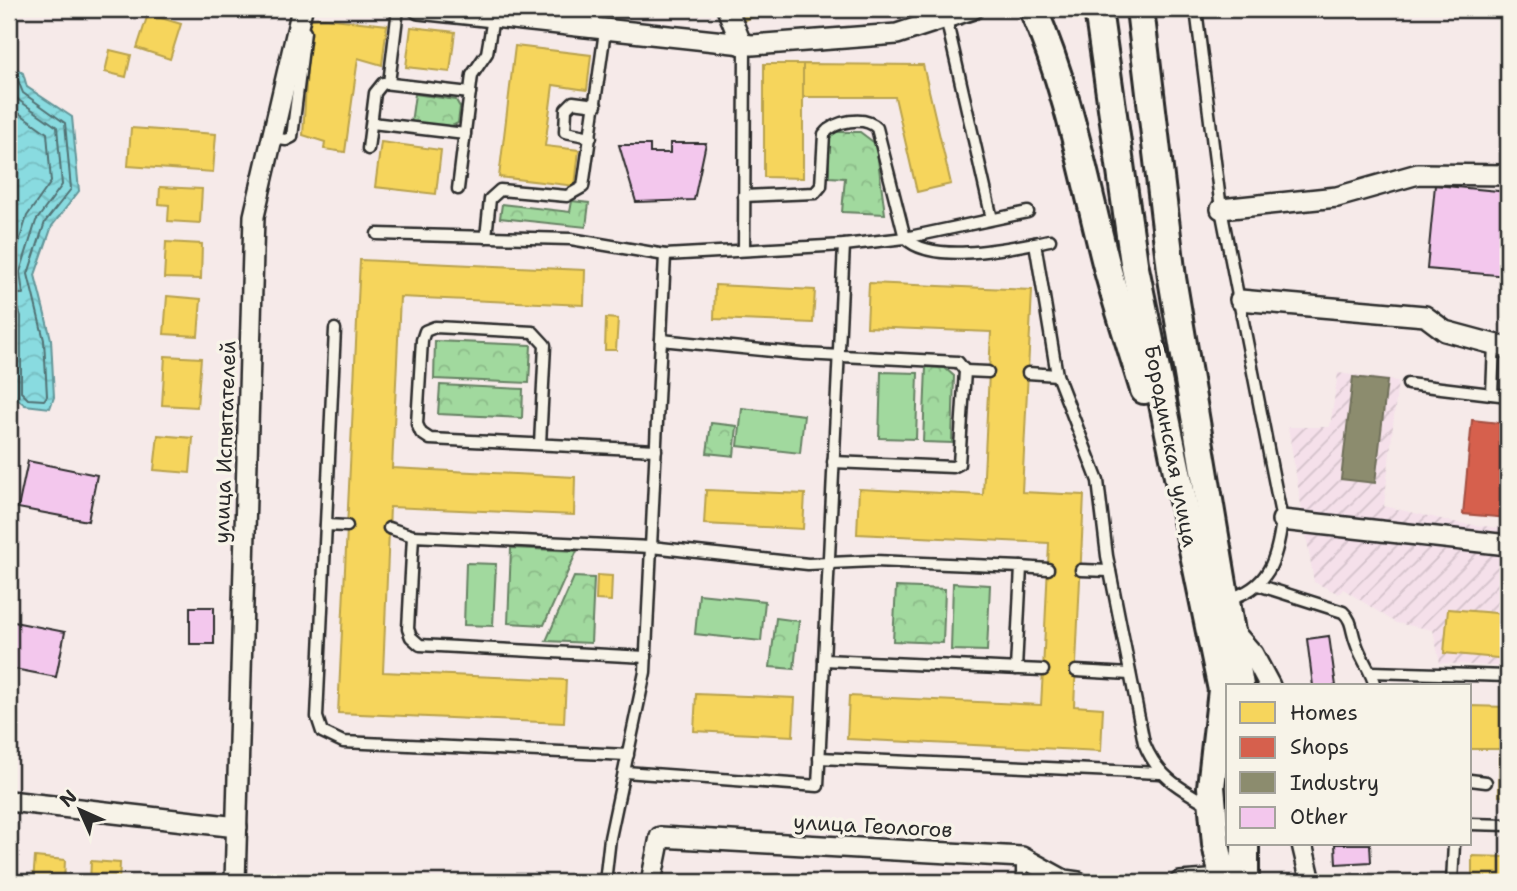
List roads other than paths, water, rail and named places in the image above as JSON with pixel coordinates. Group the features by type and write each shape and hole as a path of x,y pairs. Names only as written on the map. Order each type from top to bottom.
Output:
{"street":[{"name":"улица Испытателей","path":"235,882 253,230 256,202 302,9"},
{"path":"419,9 500,15 605,31 743,45 897,34 973,9"},
{"path":"727,9 743,45"},
{"path":"1033,9 1049,46 1073,123 1108,271 1189,536"},
{"name":"Бородинская улица","path":"1098,9 1134,263 1222,690 1212,768 1213,807 1231,881"},
{"path":"1140,9 1172,278 1240,684"},
{"path":"1221,209 1337,197 1418,174 1508,175"},
{"path":"1240,300 1424,316 1445,331 1501,346"},
{"path":"1282,520 1508,545"},
{"path":"1232,630 1254,654 1269,684"},
{"path":"9,801 237,827"},
{"name":"улица Геологов","path":"652,882 660,837 1022,857 1064,880 1078,882"},
{"path":"1180,882 1231,881 1244,846"},
{"path":"1303,846 1311,882"}],"lane":[{"path":"271,138 290,139 294,133 308,9"},
{"path":"389,83 398,9"},
{"path":"1196,9 1221,209 1282,520 1275,556 1258,585 1226,600"},
{"path":"458,189 474,71 487,52 500,15"},
{"path":"946,17 992,219"},
{"path":"486,237 490,199 500,190 568,196 578,192 586,178 605,31"},
{"path":"743,45 744,250"},
{"path":"369,149 376,90 383,83 470,93"},
{"path":"592,137 565,132 566,109 573,102 596,105"},
{"path":"744,196 815,193 821,186 821,142 826,130 839,123 871,122 878,132 905,238 916,247 932,251 987,251 1050,240"},
{"path":"372,123 465,134"},
{"path":"377,234 584,240 665,255 844,245 905,238 1028,212"},
{"path":"1035,243 1057,375 1098,481 1110,571 1144,743 1160,773 1177,787 1213,807"},
{"path":"625,772 818,786 844,245"},
{"path":"605,882 610,838 646,657 665,255"},
{"path":"540,444 545,345 540,337 533,332 435,327 425,331 422,340 418,424 424,436 430,439 656,450"},
{"path":"335,329 317,717 327,737 343,742 628,755"},
{"path":"661,340 838,356 958,362 965,371 961,459 956,466 833,462"},
{"path":"1492,394 1501,346"},
{"path":"965,371 988,372"},
{"path":"1028,373 1057,375"},
{"path":"1408,384 1508,396"},
{"path":"326,525 347,526"},
{"path":"389,528 413,536 652,547 808,564 874,561 1048,569"},
{"path":"413,536 408,629 411,637 420,645 646,657"},
{"path":"1016,669 1021,567"},
{"path":"1081,570 1110,571"},
{"path":"1258,585 1343,611 1352,623 1357,646 1374,684"},
{"path":"824,660 1043,670"},
{"path":"1076,671 1130,674"},
{"path":"1371,672 1508,676"},
{"path":"819,758 1160,773"},
{"path":"1472,780 1486,782"},
{"path":"1472,824 1508,825"},
{"path":"1452,882 1454,846"},
{"path":"1021,882 1022,857"}],"water":[{"path":"9,63 23,73 27,87 72,117 79,191 52,226 35,275 51,339 54,397 50,408 25,405 14,396 14,317 9,300"}]}
